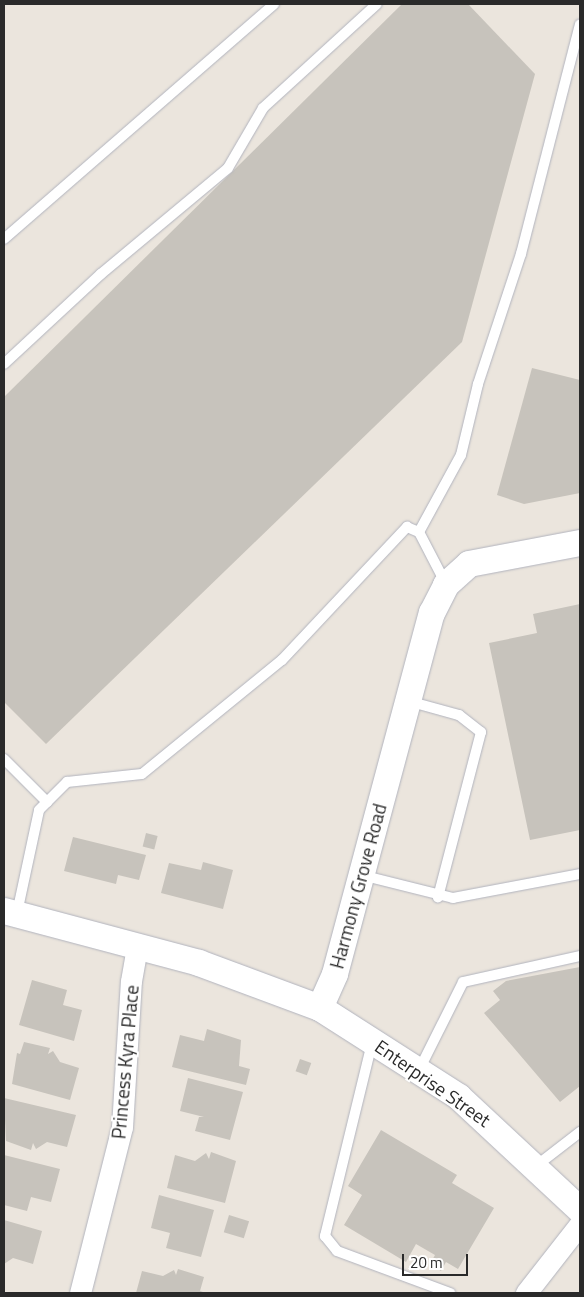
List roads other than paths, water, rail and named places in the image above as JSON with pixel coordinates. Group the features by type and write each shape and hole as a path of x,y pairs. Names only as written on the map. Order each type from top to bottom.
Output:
{"street":[{"name":"Harmony Grove Road","path":"320,1008 335,974 360,875 432,613 446,585 469,564 580,543"},
{"path":"10,913 199,964 320,1008"},
{"name":"Princess Kyra Place","path":"80,1293 122,1127 130,981 137,947"},
{"name":"Enterprise Street","path":"320,1008 419,1070 466,1103 536,1166 580,1210"},
{"path":"526,1293 580,1224"}],"lane":[{"path":"4,239 274,4"},
{"path":"4,364 100,274 228,168 263,108 377,4"},
{"path":"419,532 461,455 478,384 521,254 580,24"},
{"path":"10,913 39,810 67,782 142,774 282,660 407,527 419,532 446,585"},
{"path":"408,700 459,715 481,732 438,897"},
{"path":"4,759 47,802"},
{"path":"360,875 438,897 468,896 580,874"},
{"path":"419,1070 463,982 580,956"},
{"path":"372,1041 325,1236 337,1251 450,1293"},
{"path":"536,1166 580,1132"}]}
